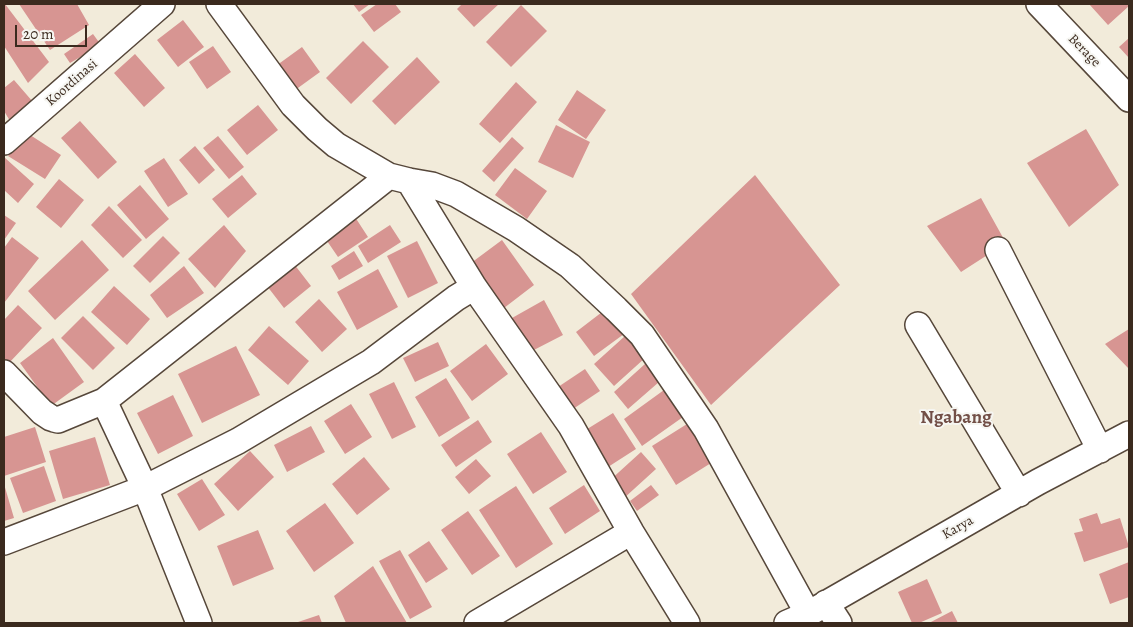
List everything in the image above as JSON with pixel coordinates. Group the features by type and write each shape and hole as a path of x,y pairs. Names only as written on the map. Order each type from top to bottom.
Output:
{"street":[{"name":"Koordinasi","path":"4,142 162,4"},
{"path":"219,4 293,105 336,145 399,178 432,185 456,194 516,230 570,266 642,335 706,429 815,616"},
{"name":"Berage","path":"1044,6 1129,99"},
{"path":"399,178 571,426 631,532 687,623"},
{"path":"4,373 42,412 54,419 58,420 104,401 399,178"},
{"path":"998,250 1100,450"},
{"path":"4,542 144,488 238,441 371,362 456,298 474,287"},
{"path":"918,325 1018,494"},
{"path":"104,401 144,488 199,623"},
{"name":"Karya","path":"815,616 1038,482 1129,434"},
{"path":"477,623 631,532"}],"building":[{"path":"4,4 49,62 28,83 4,46"},
{"path":"19,4 77,4 89,25 50,50"},
{"path":"353,4 370,4 359,12"},
{"path":"377,4 395,4 401,12 374,32 361,15"},
{"path":"462,4 499,4 474,27 457,9"},
{"path":"1089,4 1129,4 1129,6 1108,25"},
{"path":"521,5 547,31 511,67 486,42"},
{"path":"183,20 204,47 178,67 157,40"},
{"path":"93,34 101,45 70,63 64,54"},
{"path":"1129,38 1129,58 1119,47"},
{"path":"363,41 389,67 351,104 326,78"},
{"path":"213,46 231,72 207,89 189,62"},
{"path":"302,47 320,72 291,93 273,68"},
{"path":"135,54 165,88 144,107 114,73"},
{"path":"417,57 440,82 395,125 372,101"},
{"path":"14,80 33,102 10,121 4,111 4,88"},
{"path":"516,82 537,102 500,143 479,124"},
{"path":"577,90 606,110 586,139 558,120"},
{"path":"258,105 278,130 247,155 227,130"},
{"path":"80,121 117,162 98,179 61,138"},
{"path":"556,125 590,142 573,178 538,162"},
{"path":"1086,129 1119,185 1069,227 1027,163"},
{"path":"24,131 61,155 45,179 8,156"},
{"path":"218,136 244,167 229,179 203,148"},
{"path":"512,137 524,148 494,182 482,171"},
{"path":"195,146 215,170 199,184 179,160"},
{"path":"4,157 34,184 18,203 4,190"},
{"path":"164,158 188,194 168,207 144,171"},
{"path":"515,168 547,191 527,219 495,195"},
{"path":"242,175 257,194 228,218 212,199"},
{"path":"755,175 840,285 711,405 631,294"},
{"path":"59,179 84,200 61,228 36,207"},
{"path":"140,185 169,219 146,239 117,205"},
{"path":"981,198 1006,243 961,272 927,226"},
{"path":"109,206 142,240 123,258 91,225"},
{"path":"4,215 16,223 4,240"},
{"path":"355,217 368,237 338,257 325,238"},
{"path":"224,225 246,251 215,288 188,259"},
{"path":"390,225 401,242 368,263 358,246"},
{"path":"163,236 180,253 150,283 133,266"},
{"path":"12,237 39,258 4,303 4,248"},
{"path":"82,240 109,270 55,320 28,291"},
{"path":"502,240 534,285 504,308 471,263"},
{"path":"417,241 438,283 408,298 387,256"},
{"path":"354,251 363,266 339,280 331,266"},
{"path":"294,264 311,286 284,308 267,286"},
{"path":"184,266 204,293 167,318 150,295"},
{"path":"378,269 398,307 357,330 337,292"},
{"path":"114,286 150,319 127,345 91,312"},
{"path":"319,299 347,329 322,352 295,322"},
{"path":"544,300 563,335 530,352 512,318"},
{"path":"18,305 42,328 9,363 4,358 4,320"},
{"path":"606,309 624,334 594,356 576,332"},
{"path":"83,316 115,348 93,370 61,338"},
{"path":"269,326 309,361 288,385 248,350"},
{"path":"1129,329 1129,369 1105,344"},
{"path":"625,336 645,358 614,386 594,364"},
{"path":"53,338 84,382 51,406 20,363"},
{"path":"438,342 449,366 415,382 403,358"},
{"path":"486,344 508,374 472,401 450,371"},
{"path":"236,346 260,395 202,423 178,374"},
{"path":"645,364 659,382 628,409 614,392"},
{"path":"585,369 600,391 570,411 555,389"},
{"path":"446,378 470,418 439,437 415,397"},
{"path":"394,382 416,427 392,439 369,394"},
{"path":"664,390 683,417 642,446 624,419"},
{"path":"173,395 193,436 158,454 137,413"},
{"path":"351,404 372,437 345,454 324,421"},
{"path":"613,413 636,449 608,467 584,431"},
{"path":"478,420 492,442 456,467 441,445"},
{"path":"687,424 711,463 676,485 652,446"},
{"path":"311,426 325,452 287,472 274,445"},
{"path":"35,427 46,462 4,476 4,437"},
{"path":"541,432 567,472 533,494 507,454"},
{"path":"95,437 110,485 63,499 49,451"},
{"path":"250,451 274,477 238,511 214,484"},
{"path":"641,452 656,469 623,499 608,482"},
{"path":"364,457 390,489 357,515 332,484"},
{"path":"476,459 491,476 469,494 455,477"},
{"path":"44,466 56,501 23,513 10,478"},
{"path":"202,479 225,515 199,531 177,494"},
{"path":"4,484 14,518 4,521"},
{"path":"584,485 600,511 565,534 549,508"},
{"path":"651,485 659,495 637,511 630,501"},
{"path":"516,486 553,544 516,568 479,510"},
{"path":"325,503 354,543 314,572 286,531"},
{"path":"468,511 500,556 472,575 441,530"},
{"path":"1097,513 1101,524 1120,518 1129,547 1084,562 1074,533 1083,531 1079,519"},
{"path":"258,530 274,569 233,586 217,546"},
{"path":"429,541 448,569 426,583 408,555"},
{"path":"400,550 432,607 410,619 379,561"},
{"path":"1129,562 1129,597 1110,604 1099,574"},
{"path":"373,566 407,623 346,623 334,596"},
{"path":"927,579 942,613 919,623 912,623 898,592"},
{"path":"952,611 958,623 929,623"},
{"path":"319,615 322,623 295,623"}],"district":[{"name":"Ngabang","path":"956,418"}]}
